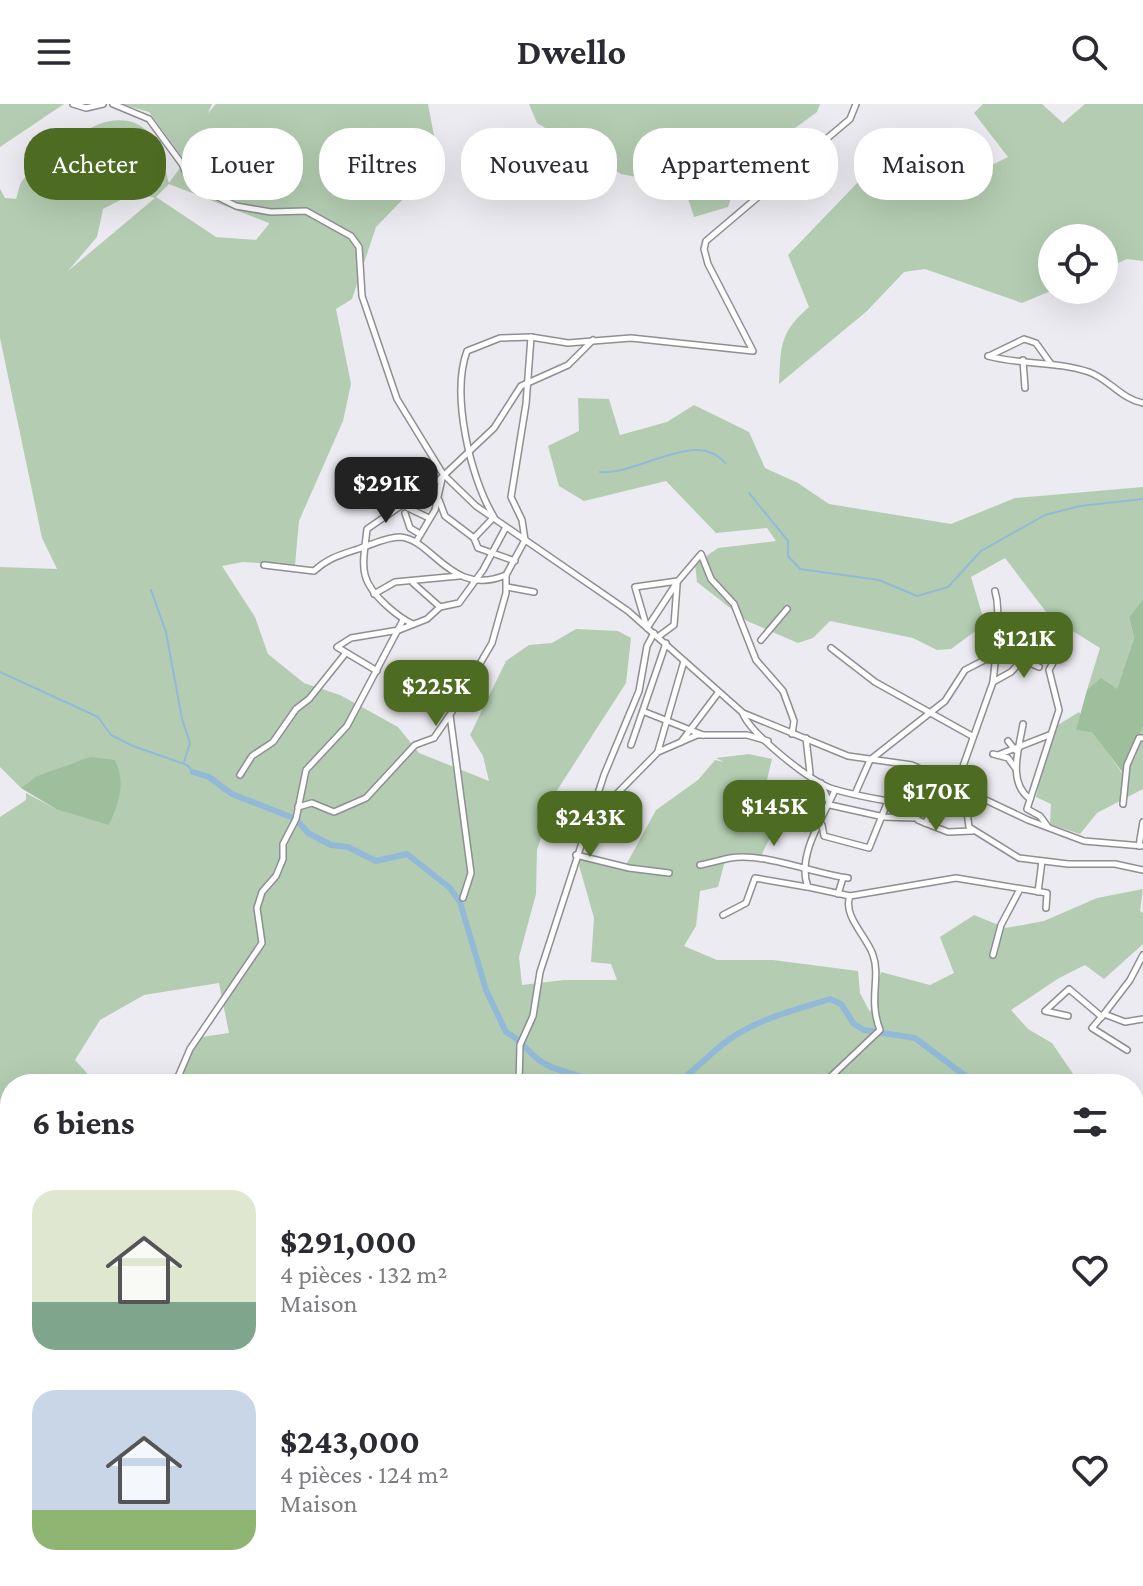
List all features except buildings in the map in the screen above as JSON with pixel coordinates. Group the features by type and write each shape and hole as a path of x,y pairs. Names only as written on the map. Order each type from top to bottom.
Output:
{"street":[{"path":"73,104 86,108 103,104"},
{"path":"113,104 142,114 152,122 189,180 198,187 236,206 271,212 306,211 351,236 359,247 362,296 397,399 443,474 458,492 628,611 743,713 768,741 821,783 835,790 907,807 918,820"},
{"path":"494,517 474,472 460,395 467,351 500,338 531,337 568,343 631,338 752,352 708,264 704,249 706,241 850,119 856,104"},
{"path":"297,807 312,803 334,812 366,798 415,745 434,738 492,643 507,587 506,575 525,540 522,520 511,497 531,337"},
{"path":"1051,364 1036,343 1024,339 988,356 1051,364 1101,377 1121,394 1143,403"},
{"path":"413,624 403,620 374,594 364,578 367,529 372,522 443,474 500,421 514,395 527,381 563,369 593,340"},
{"path":"1023,360 1025,388"},
{"path":"416,542 439,500 443,474"},
{"path":"439,500 445,516 474,538 478,548 515,561"},
{"path":"420,534 410,528 406,511 429,518"},
{"path":"474,538 494,517"},
{"path":"377,671 337,647 351,638 399,630 427,619 440,607 459,603 493,553 506,527"},
{"path":"264,565 314,571 331,556 403,537 416,542 446,568 462,576"},
{"path":"647,628 677,582 701,554 711,579 734,604 756,660 783,691 794,721 792,734"},
{"path":"374,594 395,582 412,582 435,576 488,580 506,575"},
{"path":"412,582 440,607"},
{"path":"647,628 635,587 677,582"},
{"path":"519,1074 520,1045 533,1016 540,972 576,855 604,775 639,691 647,646 656,634 674,625 677,617 677,582"},
{"path":"507,587 534,592"},
{"path":"995,591 999,604 995,621 993,682 956,786 966,804 968,826 1019,858 1115,864 1143,870"},
{"path":"761,640 787,609"},
{"path":"180,1074 210,1016 235,987 262,943 257,908 262,892 281,865 283,844 296,819 306,770 347,726 403,620"},
{"path":"855,794 872,759 945,701 965,670 996,654 1001,642 1015,636"},
{"path":"631,745 645,712 666,643"},
{"path":"831,648 875,682 972,736"},
{"path":"240,775 252,756 273,742 296,709 345,654"},
{"path":"993,682 1011,672 1027,655 1032,664 1039,667"},
{"path":"658,752 684,660"},
{"path":"1024,818 1059,710 1049,670 1054,661"},
{"path":"681,742 718,693"},
{"path":"645,712 703,735"},
{"path":"743,713 848,756 912,765 1024,818 1084,841 1141,846 1143,822"},
{"path":"450,715 471,873 463,898"},
{"path":"1023,724 1017,747 1017,770 1020,790 1030,799"},
{"path":"583,837 591,820 658,752 703,735 747,735 768,741"},
{"path":"1017,770 1008,758 995,754 1050,735"},
{"path":"806,738 810,774"},
{"path":"1123,804 1127,765 1139,738 1143,738"},
{"path":"1008,741 1017,747"},
{"path":"821,783 830,805"},
{"path":"925,823 946,790 956,786"},
{"path":"808,887 805,870 811,840 835,790"},
{"path":"822,822 824,836 869,848 888,801"},
{"path":"830,805 884,817 906,815 948,832 973,830"},
{"path":"1027,809 1040,816 1049,828"},
{"path":"576,855 629,868 669,873"},
{"path":"700,865 734,858 845,878 838,894"},
{"path":"1038,892 1042,861"},
{"path":"723,915 746,903 755,878 850,896 915,886 944,877 1047,893 1046,908"},
{"path":"993,955 1010,903 1019,890"},
{"path":"833,1074 879,1029 872,1005 874,958 851,913 850,896"},
{"path":"1127,1050 1092,1028 1130,980 1143,955"},
{"path":"1068,1016 1045,1011 1069,989 1103,1016 1125,1022 1143,1019"}],"green space":[{"path":"0,104 64,104 24,128 0,147"},
{"path":"122,104 212,104 208,113 216,104 428,104 433,128 319,128 319,200 402,200 376,227 352,299 336,309 351,384 343,421 299,521 295,565 243,562 222,566 255,617 268,654 304,683 340,695 398,727 419,753 489,781 483,756 470,735 506,661 529,645 552,643 576,629 618,631 631,638 626,683 556,792 537,850 536,894 519,957 522,985 564,980 617,980 611,964 591,962 594,918 577,858 626,865 656,810 698,780 715,760 724,762 716,758 749,754 772,759 767,780 781,783 777,823 761,856 726,857 718,887 700,891 696,926 684,946 717,960 773,960 858,971 860,993 870,1012 881,972 930,985 954,973 940,937 974,915 1006,928 1044,921 1097,898 1143,889 1140,911 1143,913 1143,944 1104,979 1085,965 1059,978 1011,1010 1028,1029 1052,1043 1073,1074 180,1074 195,1038 229,1033 219,983 144,995 100,1020 75,1060 88,1074 0,1074 0,817 26,800 26,793 56,809 35,777 21,788 0,767 0,567 57,569 42,538 0,338 0,189 5,198 16,199 24,178 24,200 120,200 103,209 97,237 68,271 153,200 160,200 216,237 256,240 269,223 210,200 303,200 303,128 182,128 182,157 166,135 166,128 161,128 149,112"},
{"path":"529,104 820,104 817,112 795,128 633,128 633,176 617,172 617,128 545,128 537,123"},
{"path":"983,104 1042,104 1063,123 1085,104 1143,104 1143,261 1127,259 1118,263 1118,224 1038,224 1038,296 1022,303 925,269 904,272 867,311 779,384 780,360 787,333 809,307 788,255 854,186 854,200 993,200 993,164 1008,157 993,138 993,128 986,128 974,113"},
{"path":"114,121 127,121 143,128 91,128"},
{"path":"182,165 182,189 169,184 166,187 166,172 169,183"},
{"path":"689,200 731,200 728,207 694,217"},
{"path":"578,398 609,399 620,435 667,422 694,405 749,432 765,468 798,483 829,504 951,524 1015,498 1143,487 1143,599 1129,617 1134,638 1117,690 1087,690 1100,648 1050,617 1005,558 971,577 985,624 951,649 937,650 913,638 830,621 813,638 798,643 747,621 697,582 695,564 718,548 776,541 767,528 716,533 666,481 584,501 559,486 548,446 579,431"},
{"path":"1143,599 1143,727 1123,773 1092,732 1076,730 1087,690 1101,678 1117,689 1134,638 1129,617"},
{"path":"1079,712 1122,773 1143,727 1143,789 1097,813 1080,834 1050,824 1051,804 1036,797 1053,728"},
{"path":"90,757 115,760 118,769 120,793 109,825 56,809 21,788 35,777"}],"waterway":[{"path":"600,472 632,467 683,451 713,453 725,463"},
{"path":"749,493 788,541 788,556 800,569 879,580 917,596 948,587 981,551 1045,515 1080,506 1143,499"},
{"path":"151,590 166,632 182,719 190,743 184,762"},
{"path":"0,672 98,717 111,735 187,765 193,772"},
{"path":"193,772 209,777 232,794 296,819 308,833 331,845 348,847 376,861 407,854 450,888 460,902 486,990 506,1032 545,1064 572,1074"},
{"path":"689,1074 739,1033 777,1016 830,999 841,1004 854,1024 864,1030 915,1038 963,1074"}]}
